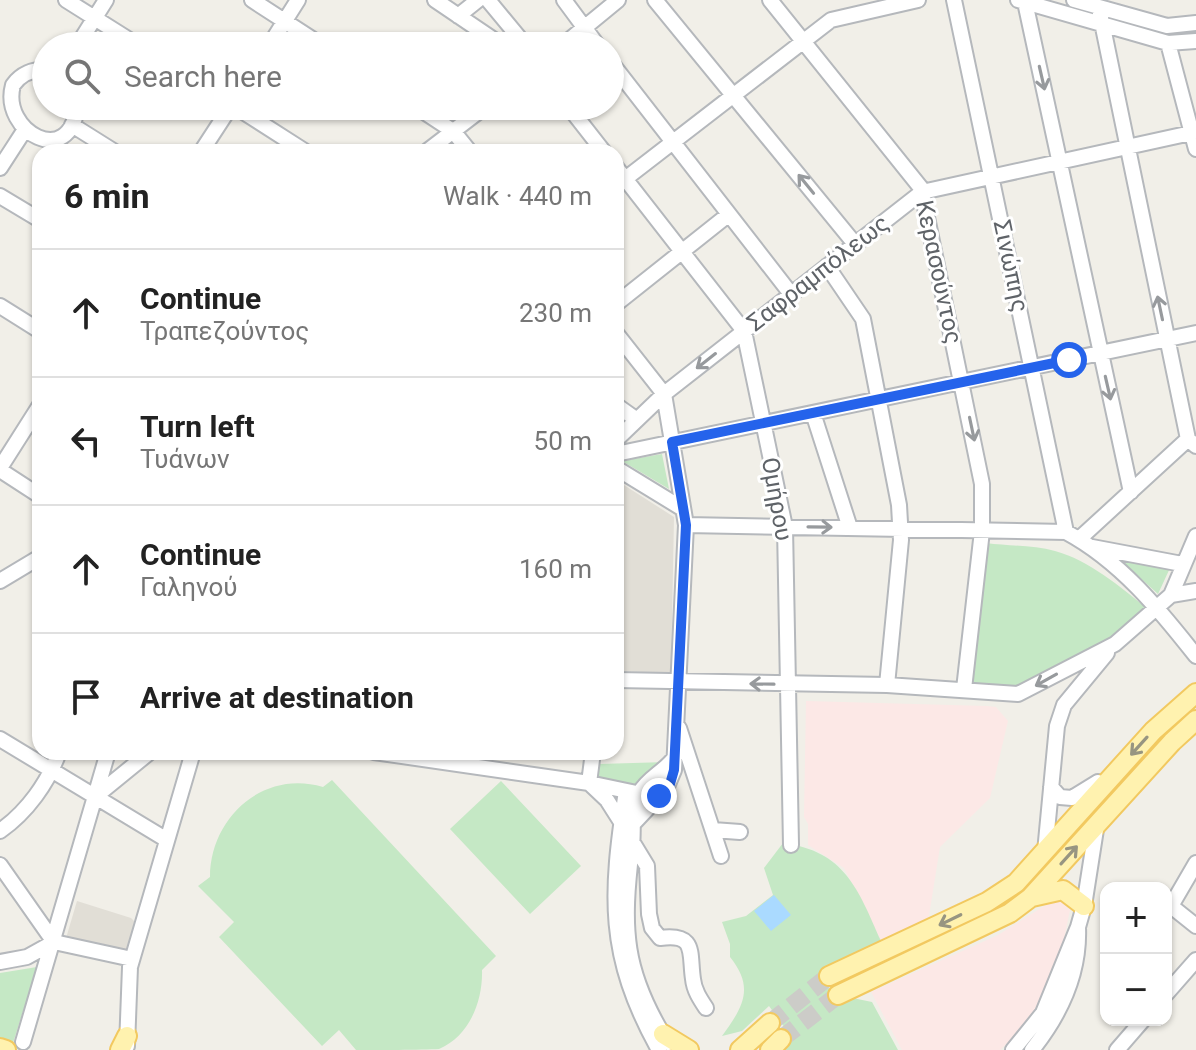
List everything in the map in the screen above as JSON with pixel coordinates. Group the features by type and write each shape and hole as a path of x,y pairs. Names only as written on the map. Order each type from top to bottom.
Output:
{"main road":[{"path":"829,976 1003,893 1045,852 1153,731 1196,693"},
{"path":"838,995 990,924 1030,898 1196,720"},
{"path":"1030,898 1063,890 1084,906"},
{"path":"740,1050 770,1023"},
{"path":"665,1045 689,1050"},
{"path":"0,1048 14,1046"}],"street":[{"path":"66,0 117,32"},
{"path":"86,32 106,0"},
{"path":"252,0 302,32"},
{"path":"278,32 298,0"},
{"path":"435,0 482,32"},
{"path":"458,16 478,0"},
{"path":"488,0 514,32"},
{"path":"564,0 587,32"},
{"path":"579,32 618,0"},
{"path":"655,0 855,244"},
{"name":"Κερασούντος","path":"770,0 922,192 982,484 982,531 964,689"},
{"path":"624,174 673,142 831,20 918,0"},
{"name":"Σινώπης","path":"954,0 1033,367 1078,539"},
{"path":"1074,0 1167,26 1196,23"},
{"path":"1021,1 1168,43 1196,41"},
{"path":"1021,1 1062,162 1131,492"},
{"path":"1078,539 1192,443 1166,340 1099,8"},
{"path":"1168,43 1196,149"},
{"path":"32,72 6,82 10,120 22,134 46,141 65,133 73,120"},
{"path":"624,79 791,294"},
{"path":"206,144 223,120"},
{"path":"255,120 293,144"},
{"path":"436,120 453,131 464,144"},
{"path":"436,144 468,120"},
{"path":"579,120 598,144"},
{"path":"72,125 102,144"},
{"name":"Σαφραμπόλεως","path":"624,432 664,394 922,192 1191,133"},
{"path":"0,168 22,134"},
{"name":"Ομήρου","path":"624,183 744,331 785,527 791,845"},
{"path":"0,196 32,215"},
{"path":"624,298 728,215"},
{"path":"827,266 863,319 881,399 901,529 887,685"},
{"path":"0,306 32,326"},
{"path":"624,452 1196,333"},
{"path":"624,343 664,394 686,525 673,778 659,796 627,823"},
{"path":"624,411 637,420"},
{"path":"813,413 850,528"},
{"path":"32,421 0,469 32,491"},
{"path":"624,473 683,509"},
{"path":"686,525 982,531 1078,539 1182,564"},
{"path":"1171,595 1196,536"},
{"path":"1078,539 1156,606 1196,656"},
{"path":"0,581 32,562"},
{"path":"1045,852 1057,726 1064,705 1115,644 1156,606 1171,595 1196,591"},
{"path":"624,680 887,685 1023,693 1115,644"},
{"path":"677,720 721,856"},
{"path":"0,739 32,758"},
{"path":"665,1045 626,980 615,932 614,892 632,793 675,756"},
{"path":"36,760 167,840"},
{"path":"0,831 28,807 56,760"},
{"path":"14,1046 54,942 106,760"},
{"path":"96,796 140,760"},
{"path":"128,1041 132,959 191,760"},
{"path":"429,760 659,796"},
{"path":"589,783 592,760"},
{"path":"1051,787 1060,797 1072,798 1098,782"},
{"path":"589,783 627,823 633,843 647,866 652,928 660,938 672,936 685,941 691,948 695,988 706,1008"},
{"path":"1032,1050 1064,999 1074,968 1078,927 1097,823"},
{"path":"713,830 740,832"},
{"path":"633,843 626,892 628,948 647,1006 665,1045"},
{"path":"1196,863 1171,906 1196,926"},
{"path":"0,865 54,942"},
{"path":"1013,1050 1048,1002 1069,941 1078,927"},
{"path":"0,962 27,957 54,942 132,959"},
{"path":"1172,987 1196,960"},
{"path":"1117,1050 1138,1026"}],"shaded area":[{"path":"624,485 674,517 671,673 624,671"},
{"path":"806,701 987,706 996,707 1008,721 990,798 940,847 928,922 881,941 844,868 808,845 808,824 804,817"},
{"path":"77,901 135,922 126,954 64,945"},
{"path":"1052,901 1063,902 1070,910 1061,954 1047,990 1022,1029 1000,1050 902,1050 871,992 998,935"}],"green space":[{"path":"662,454 669,489 624,462"},
{"path":"986,543 1038,548 1068,555 1104,575 1147,608 1118,636 1025,689 967,687"},
{"path":"1119,559 1170,568 1158,594"},
{"path":"667,762 632,786 598,777 599,764"},
{"path":"332,780 496,956 482,970 477,1005 466,1026 450,1043 439,1049 356,1050 339,1030 322,1046 219,937 234,922 198,886 210,877 212,855 219,836 244,803 280,785 301,783 323,787"},
{"path":"501,781 581,866 530,914 450,829"},
{"path":"783,843 804,847 835,864 847,876 865,905 881,941 831,964 828,987 838,995 872,1002 898,1050 783,1050 793,1039 769,1006 742,1031 722,1036 736,1016 744,988 738,968 730,957 730,944 722,922 746,916 773,895 764,868"},
{"path":"37,967 13,1043 0,1039 0,973"}],"water":[{"path":"774,895 791,915 771,931 754,911"}],"tunnel":[{"path":"770,1023 829,976"},
{"path":"781,1039 838,995"}],"route":[{"path":"659,796 670,784 674,770 686,525 672,442 1069,360"}]}
